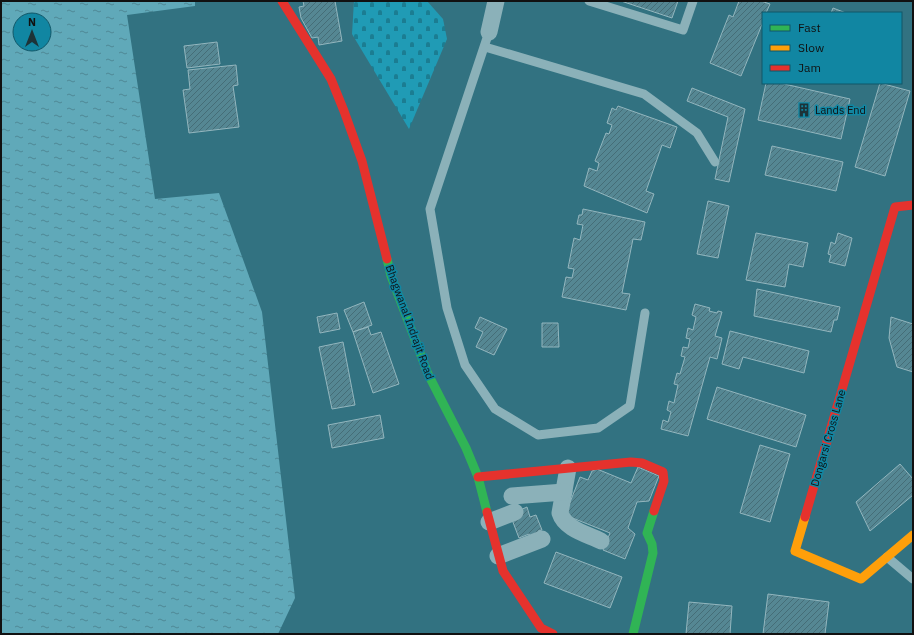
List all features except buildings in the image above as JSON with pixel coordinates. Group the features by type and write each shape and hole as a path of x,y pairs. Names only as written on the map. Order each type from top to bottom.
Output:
{"street":[{"name":"Bhagwanal Indrajit Road","path":"282,1 331,79 362,161 391,276 428,374 466,448 478,478 503,571 541,628 553,634"},
{"path":"487,40 496,1"},
{"name":"Dongarsi Cross Lane","path":"913,205 895,207 795,551 861,579 913,535"},
{"path":"478,478 631,462 642,463 663,472 664,481 647,533 652,544 652,553 633,634"},
{"path":"568,468 560,513 562,519 567,524 601,541"},
{"path":"490,522 514,504 564,492"},
{"path":"498,556 542,539"}],"lane":[{"path":"588,1 683,30 693,1"},
{"path":"645,313 630,406 598,428 538,435 495,409 466,365 447,308 430,209 487,40 644,94 697,133 715,162"},
{"path":"887,557 913,579"}],"green space":[{"path":"354,1 427,1 443,19 447,39 409,129 352,34"}],"water":[{"path":"1,1 195,1 195,6 127,15 155,199 219,193 262,312 295,598 278,634 1,634"}],"traffic: fast":[{"path":"387,259 391,276 428,374 466,448 478,477 487,512"},
{"path":"633,634 653,553 652,544 647,533 654,511"}],"traffic: slow":[{"path":"805,517 795,551 861,579 913,535"}],"traffic: jam":[{"path":"282,1 331,79 362,161 387,259"},
{"path":"805,517 895,207 913,205"},
{"path":"478,477 631,462 642,463 663,472 664,481 654,511"},
{"path":"487,512 503,571 541,628 553,634"}],"place":[{"name":"Lands End","path":"804,110"}]}
